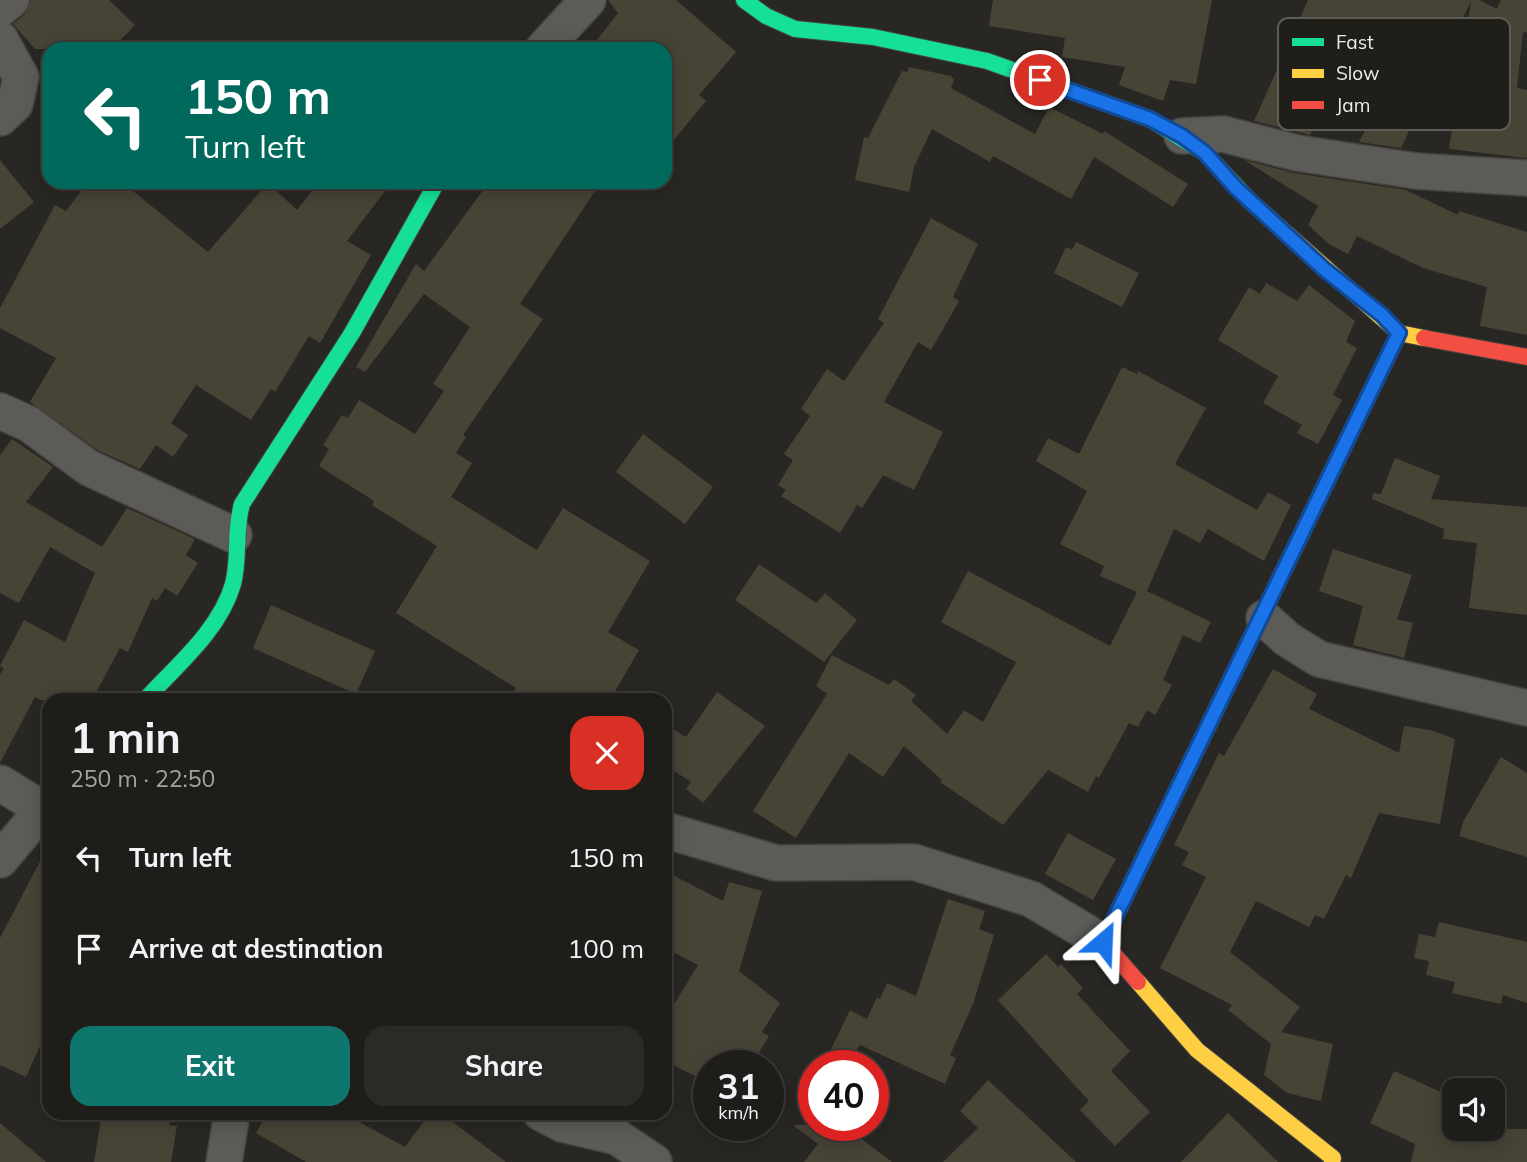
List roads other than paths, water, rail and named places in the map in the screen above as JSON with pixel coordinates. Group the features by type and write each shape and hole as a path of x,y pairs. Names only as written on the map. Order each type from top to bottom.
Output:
{"street":[{"path":"0,9 11,0"},
{"path":"549,42 588,0"},
{"path":"744,0 766,16 795,29 873,37 987,61 1150,119 1182,136 1205,153 1236,188 1324,269 1382,315 1399,333 1527,357"},
{"path":"0,39 21,77 15,104 0,118"},
{"path":"1182,136 1223,134 1297,153 1416,171 1527,178"},
{"path":"151,693 194,646 225,603 233,583 234,535 243,504 352,333 433,189"},
{"path":"1103,942 1264,618 1399,333"},
{"path":"0,411 29,424 89,468 234,535"},
{"path":"1264,618 1287,639 1319,659 1527,708"},
{"path":"0,783 42,805"},
{"path":"0,860 42,814"},
{"path":"672,832 776,863 914,862 1031,899 1103,942 1197,1050 1333,1158 1332,1162"},
{"path":"224,1162 231,1120"},
{"path":"554,1120 617,1137 654,1162"}]}
